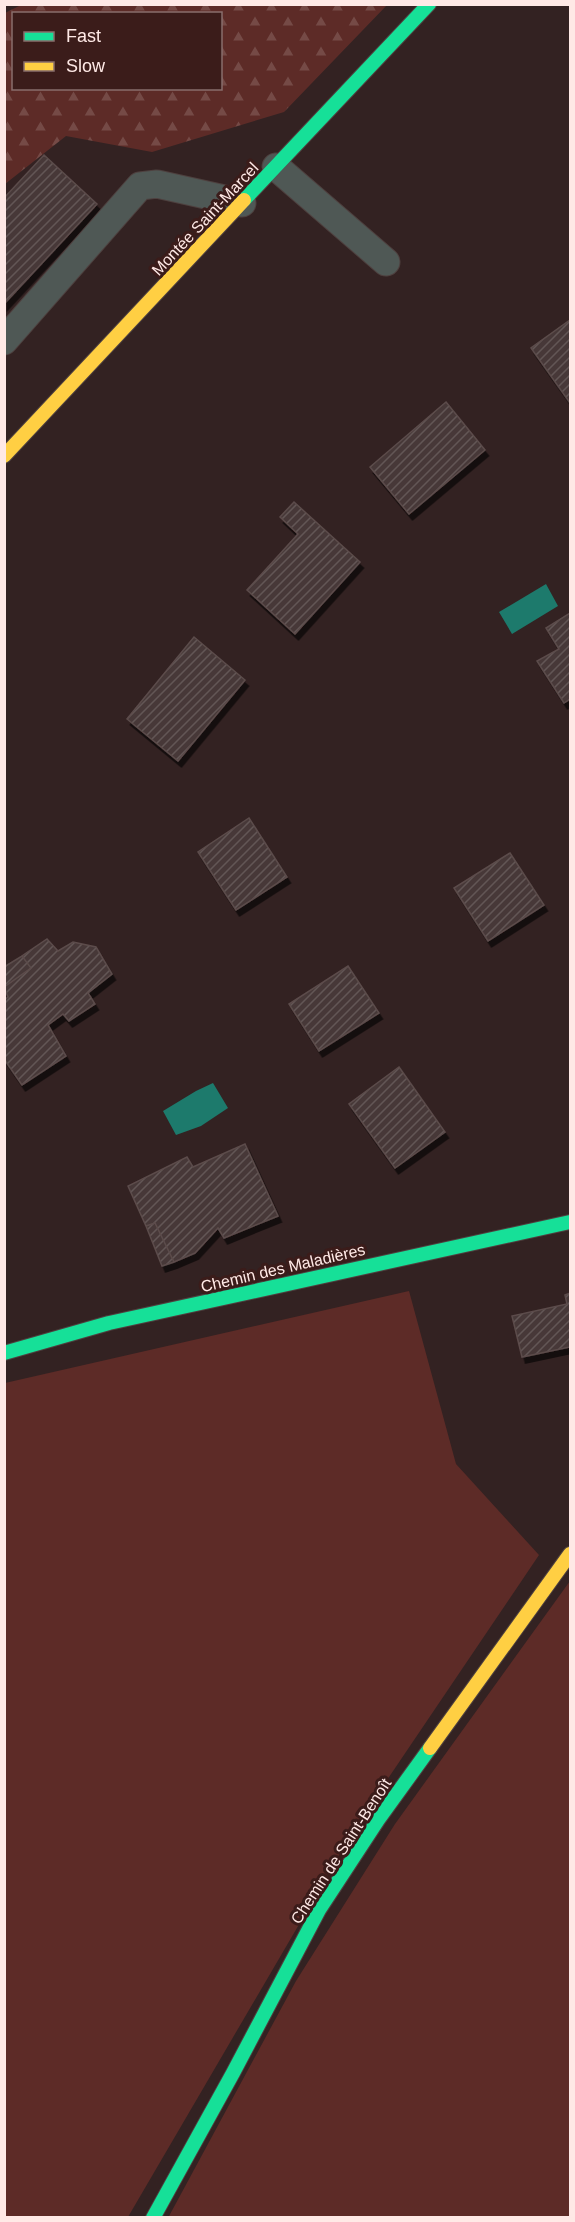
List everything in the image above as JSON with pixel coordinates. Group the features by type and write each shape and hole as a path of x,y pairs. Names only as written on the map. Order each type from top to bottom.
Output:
{"street":[{"name":"Montée Saint-Marcel","path":"4,456 429,4"},
{"name":"Chemin des Maladières","path":"4,1353 109,1323 570,1222"},
{"name":"Chemin de Saint-Benoît","path":"153,2217 233,2073 319,1910 378,1820 570,1554"}],"lane":[{"path":"276,167 386,262"},
{"path":"4,341 140,186 156,184 242,203"}],"green space":[{"path":"21,4 387,5 284,112 152,152 66,136 5,184 5,13"},
{"path":"409,1291 456,1464 539,1555 360,1820 128,2217 5,2218 5,1383"},
{"path":"570,1581 570,2217 168,2218 296,1981 395,1824"}],"shaded area":[{"path":"546,584 558,606 512,634 499,612"},
{"path":"213,1083 228,1108 201,1126 176,1135 163,1111"}],"building":[{"path":"44,155 97,204 4,304 4,198"},
{"path":"570,320 570,403 531,348"},
{"path":"446,402 485,450 409,514 370,467"},
{"path":"294,502 360,562 295,634 247,590 298,534 280,517"},
{"path":"570,613 570,699 564,703 537,661 559,649 546,628"},
{"path":"194,637 245,680 178,761 127,719"},
{"path":"249,818 287,877 236,910 198,852"},
{"path":"510,853 544,905 488,941 454,888"},
{"path":"47,939 58,951 73,942 96,947 112,974 88,993 95,1004 69,1021 63,1014 48,1025 66,1056 22,1085 4,1059 4,1000 8,997 4,987 31,968 22,956"},
{"path":"22,956 31,968 4,987 4,967"},
{"path":"348,966 379,1013 319,1051 289,1004"},
{"path":"399,1067 445,1132 395,1168 349,1104"},
{"path":"245,1144 278,1216 224,1238 218,1228 195,1253 174,1262 155,1223 146,1226 128,1186 187,1157 193,1167"},
{"path":"155,1223 174,1262 162,1266 146,1226"},
{"path":"570,1293 570,1347 522,1357 512,1316 567,1304 565,1295"}],"traffic: fast":[{"path":"244,200 429,4"},
{"path":"4,1353 109,1323 570,1222"},
{"path":"153,2218 319,1910 378,1820 430,1748"}],"traffic: slow":[{"path":"4,456 244,200"},
{"path":"430,1748 570,1554"}]}
